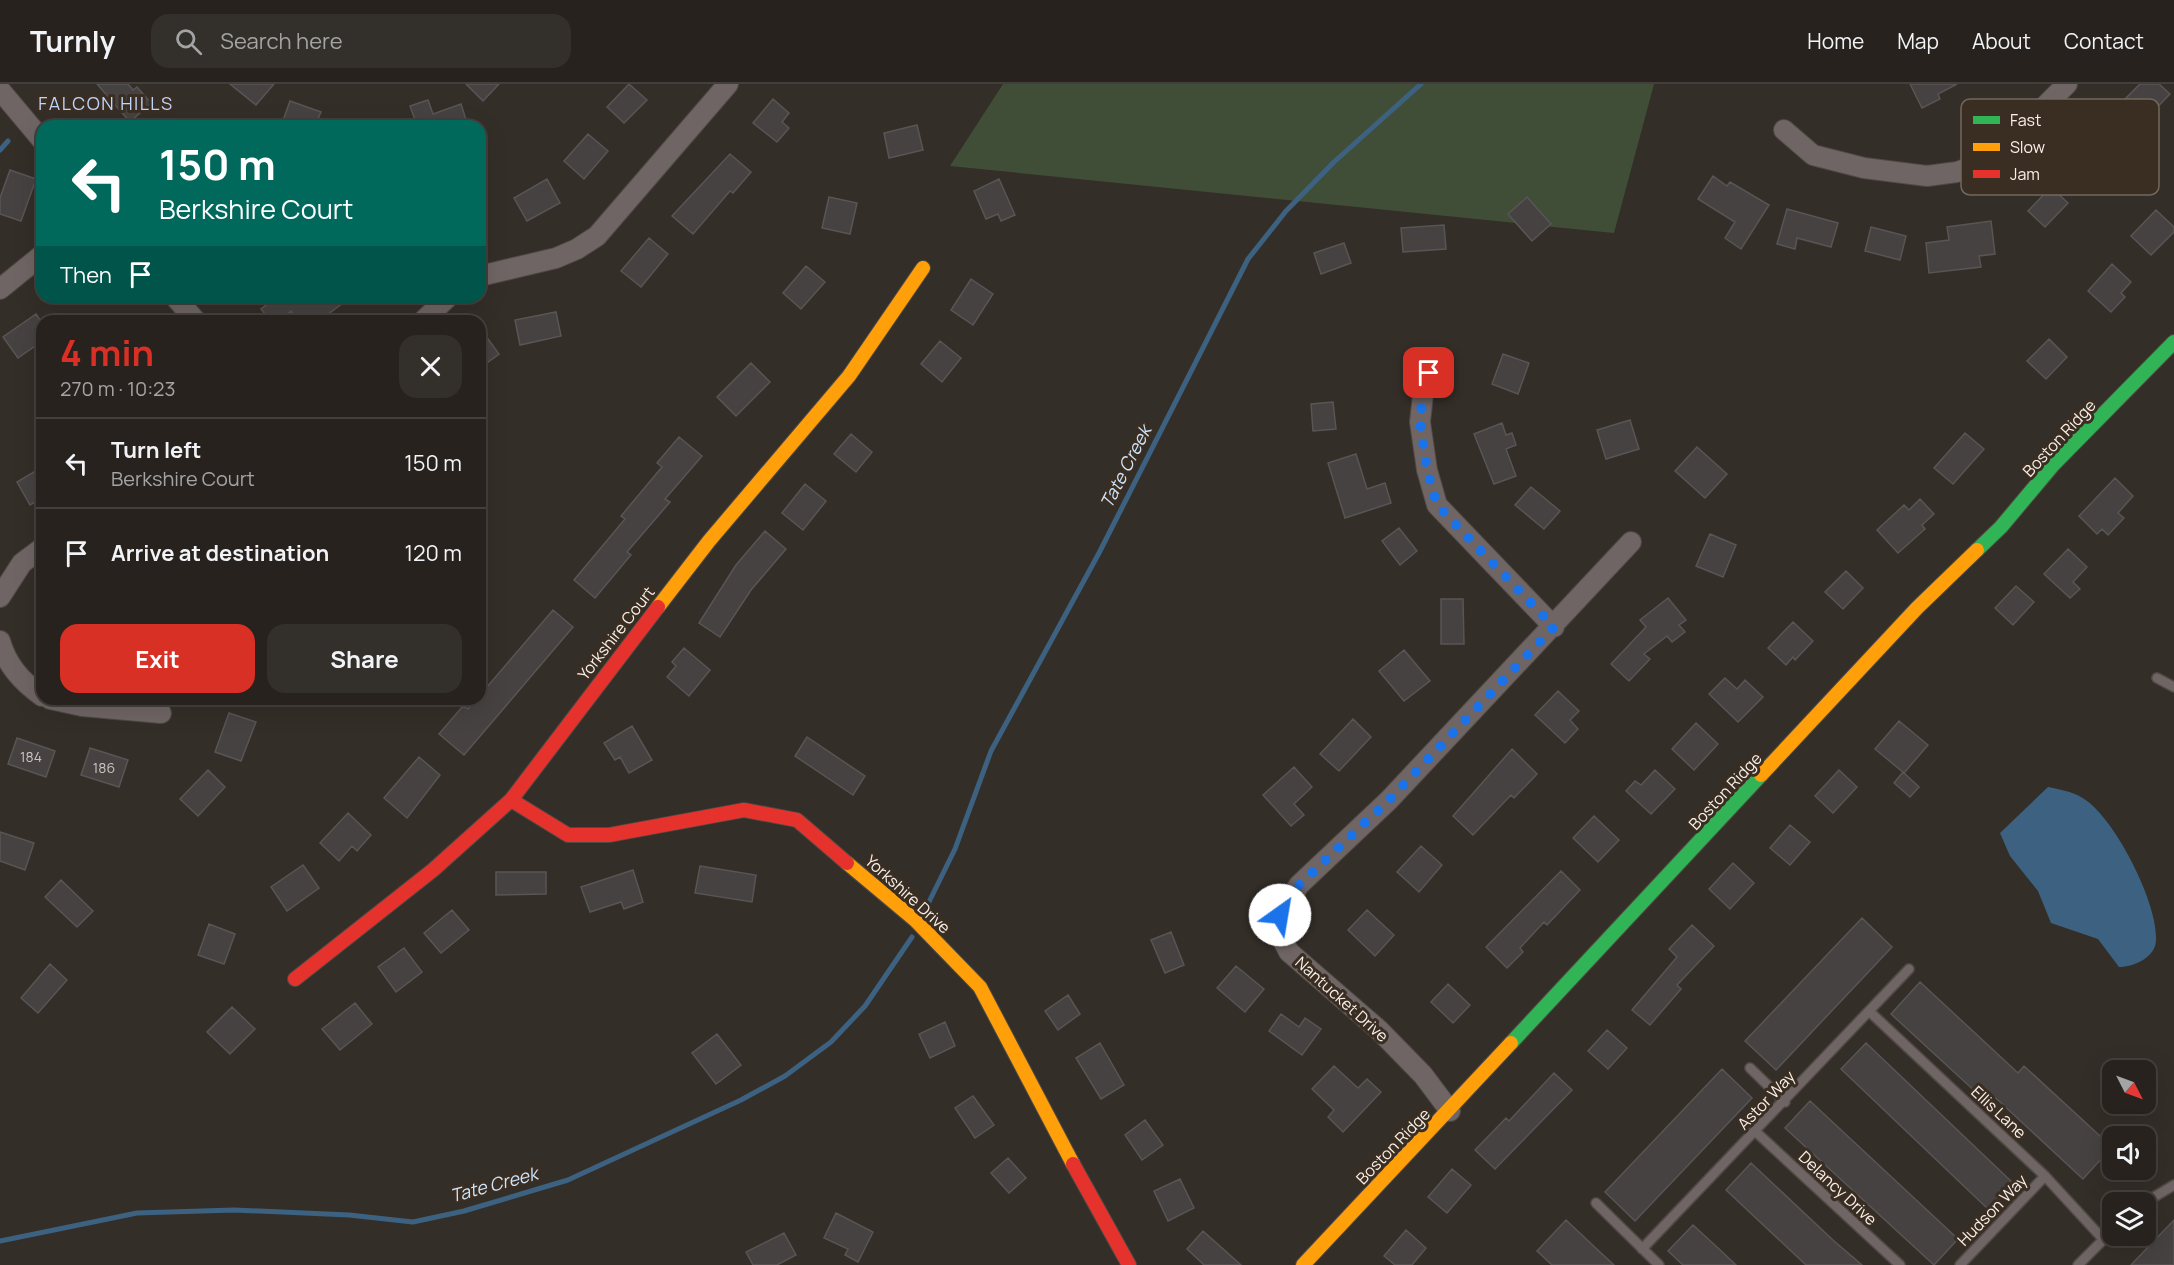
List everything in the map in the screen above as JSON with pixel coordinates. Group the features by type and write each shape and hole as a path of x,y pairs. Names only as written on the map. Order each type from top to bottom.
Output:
{"street":[{"path":"486,275 556,258 577,249 597,236 728,84"},
{"path":"2052,99 2067,84"},
{"path":"0,90 36,133"},
{"path":"1784,130 1813,154 1864,168 1927,176 1961,171"},
{"path":"0,289 36,260"},
{"name":"Yorkshire Court","path":"295,979 433,870 511,800 559,734 709,541 849,376 922,268"},
{"path":"180,303 191,315"},
{"path":"429,315 442,303"},
{"name":"Boston Ridge","path":"1303,1265 1450,1111 1917,608 2001,527 2053,465 2174,342"},
{"path":"1433,361 1424,385 1420,422 1427,470 1437,505 1554,627"},
{"name":"Nantucket Drive","path":"1450,1111 1423,1075 1379,1030 1290,952 1279,933 1280,915 1299,885 1389,800 1554,627 1630,542"},
{"path":"0,597 22,563 36,552"},
{"path":"0,641 4,654 15,673 36,691"},
{"path":"77,705 161,713"},
{"name":"Yorkshire Drive","path":"511,800 568,835 609,835 744,810 797,820 915,920 980,987 1048,1113 1092,1202 1129,1265"}],"lane":[{"path":"2157,678 2174,687"},
{"name":"Astor Way","path":"1642,1249 1785,1102 1909,969"},
{"name":"Ellis Lane","path":"1870,1012 2045,1176 2102,1238"},
{"path":"1750,1068 1785,1102"},
{"name":"Delancy Drive","path":"1756,1132 1900,1265"},
{"name":"Hudson Way","path":"1960,1265 2045,1176"},
{"path":"2156,1196 2174,1185"},
{"path":"1596,1203 1659,1265"},
{"path":"2078,1265 2102,1240"}],"green space":[{"path":"1003,84 1654,84 1614,233 950,166"}],"water":[{"path":"2048,787 2074,793 2087,801 2110,826 2133,864 2143,885 2155,924 2155,946 2143,960 2119,967 2098,939 2051,923 2038,891 2010,856 2000,833"}],"building":[{"path":"97,84 128,84 133,90 137,87 151,103 132,120 128,120"},
{"path":"230,84 274,84 256,105"},
{"path":"466,84 499,84 483,101"},
{"path":"629,84 647,100 624,123 607,107"},
{"path":"1910,84 1957,84 1938,94 1940,99 1922,108"},
{"path":"2140,84 2159,84 2170,94 2159,105 2159,99 2125,99"},
{"path":"773,99 789,113 782,122 789,128 777,142 753,123"},
{"path":"428,100 433,114 461,104 466,120 415,120 410,106"},
{"path":"290,101 321,112 318,120 283,120"},
{"path":"917,125 923,150 889,158 884,133"},
{"path":"588,134 608,151 584,179 564,161"},
{"path":"730,154 751,172 733,193 730,191 693,234 672,216"},
{"path":"10,170 36,179 21,221 0,214 0,198"},
{"path":"1713,176 1727,186 1730,182 1769,205 1741,249 1725,238 1735,222 1698,199"},
{"path":"547,179 560,203 527,221 514,198"},
{"path":"999,179 1015,215 1001,221 998,214 986,219 974,191"},
{"path":"2043,195 2060,195 2068,203 2045,227 2028,211"},
{"path":"829,197 857,203 850,234 822,228"},
{"path":"1527,197 1551,224 1532,241 1508,214"},
{"path":"1787,209 1838,223 1831,247 1797,238 1795,249 1777,244"},
{"path":"2156,210 2174,227 2174,232 2151,255 2131,236"},
{"path":"1991,221 1995,254 1979,256 1981,267 1929,273 1926,243 1949,240 1947,227"},
{"path":"1444,225 1446,249 1403,252 1401,228"},
{"path":"1871,227 1906,236 1900,260 1865,251"},
{"path":"649,238 668,254 641,287 621,271"},
{"path":"1344,243 1351,263 1321,274 1314,253"},
{"path":"2112,264 2131,282 2121,293 2125,297 2111,312 2088,291"},
{"path":"806,266 825,282 801,309 783,293"},
{"path":"971,279 993,294 973,325 951,310"},
{"path":"269,303 343,303 327,315 294,315 291,311 286,315 266,315 261,309"},
{"path":"556,312 561,336 520,345 515,320"},
{"path":"36,314 36,345 18,358 3,337"},
{"path":"486,336 499,354 486,364"},
{"path":"2049,339 2067,357 2046,379 2027,361"},
{"path":"940,341 961,358 942,382 921,364"},
{"path":"1503,354 1529,363 1518,394 1492,384"},
{"path":"751,363 770,382 736,416 717,397"},
{"path":"1333,402 1336,429 1313,431 1311,404"},
{"path":"1630,420 1639,449 1606,459 1597,430"},
{"path":"1502,423 1506,435 1512,433 1516,445 1506,449 1516,476 1494,484 1474,434"},
{"path":"1965,433 1984,449 1953,484 1934,468"},
{"path":"851,434 872,452 856,472 834,454"},
{"path":"679,437 702,456 665,499 670,502 627,552 631,555 595,598 574,580 625,519 621,516 662,467 657,463"},
{"path":"1697,447 1727,474 1705,498 1675,471"},
{"path":"1356,454 1367,489 1385,483 1391,503 1345,518 1328,463"},
{"path":"36,471 36,502 30,505 17,482"},
{"path":"2115,478 2133,496 2118,513 2124,518 2108,535 2102,529 2097,534 2079,516"},
{"path":"805,484 826,501 803,530 782,513"},
{"path":"1531,487 1560,511 1544,529 1515,505"},
{"path":"1920,499 1934,514 1922,525 1925,529 1898,553 1877,530 1904,505 1909,510"},
{"path":"1399,528 1417,551 1400,565 1382,541"},
{"path":"765,531 786,549 751,590 720,637 699,623 736,565"},
{"path":"1710,534 1736,545 1723,577 1696,566"},
{"path":"2068,549 2087,567 2073,582 2080,589 2070,598 2044,574"},
{"path":"1846,571 1863,588 1843,609 1825,592"},
{"path":"2016,586 2034,602 2013,625 1995,608"},
{"path":"1668,598 1686,620 1679,625 1685,632 1672,642 1667,636 1644,654 1650,659 1629,681 1611,664 1646,627 1640,620"},
{"path":"1441,599 1463,599 1464,644 1441,644"},
{"path":"553,610 573,627 464,755 439,734 463,706 468,709 471,705 486,705 486,688"},
{"path":"1793,622 1813,641 1795,660 1793,657 1786,665 1768,648"},
{"path":"684,648 710,670 689,696 667,677 676,666 672,662"},
{"path":"1404,650 1430,681 1404,701 1379,671"},
{"path":"1725,678 1737,689 1745,680 1763,697 1738,722 1709,694"},
{"path":"1558,691 1579,711 1570,720 1578,729 1565,743 1535,715"},
{"path":"229,713 256,722 241,761 215,752"},
{"path":"1353,719 1371,737 1339,771 1320,754"},
{"path":"1899,721 1928,745 1904,773 1875,749"},
{"path":"1696,723 1718,744 1694,770 1672,749"},
{"path":"632,726 652,760 629,773 620,757 615,760 604,743"},
{"path":"807,737 865,776 853,795 795,756"},
{"path":"17,738 55,751 46,777 8,764"},
{"path":"90,748 128,760 119,787 81,775"},
{"path":"1512,749 1537,774 1514,798 1511,795 1473,835 1453,816"},
{"path":"419,757 440,775 407,818 384,798"},
{"path":"1294,767 1312,787 1294,804 1304,815 1291,826 1263,795"},
{"path":"208,770 225,787 198,816 180,799"},
{"path":"1655,770 1675,789 1651,814 1626,791 1635,781 1641,785"},
{"path":"1839,770 1857,787 1833,813 1815,796"},
{"path":"1903,772 1919,787 1910,797 1894,783"},
{"path":"348,813 371,835 357,851 352,846 339,861 320,843"},
{"path":"1594,816 1619,840 1598,862 1573,838"},
{"path":"1790,825 1810,842 1790,865 1770,848"},
{"path":"0,832 34,843 25,870 0,861"},
{"path":"1421,846 1442,865 1419,892 1397,872"},
{"path":"1733,863 1754,883 1730,909 1709,889"},
{"path":"303,865 319,888 287,911 271,887"},
{"path":"700,866 756,875 752,902 695,893"},
{"path":"633,870 643,902 624,909 621,902 590,912 581,887"},
{"path":"1561,871 1580,890 1547,925 1544,922 1520,948 1523,952 1507,968 1486,947"},
{"path":"496,872 546,872 546,894 496,895"},
{"path":"61,880 93,911 77,927 45,897"},
{"path":"452,910 469,930 441,953 424,933"},
{"path":"1367,910 1394,935 1375,956 1348,930"},
{"path":"1862,918 1892,947 1776,1070 1745,1041"},
{"path":"209,924 235,934 224,964 198,955"},
{"path":"1692,925 1714,946 1677,985 1681,989 1650,1025 1632,1010 1677,957 1669,949"},
{"path":"1171,932 1184,965 1165,973 1151,940"},
{"path":"404,948 422,972 396,992 378,967"},
{"path":"50,964 67,980 38,1013 21,998"},
{"path":"1236,966 1264,989 1245,1012 1217,988"},
{"path":"1920,982 2018,1073 2024,1066 2102,1138 2102,1158 2083,1179 1985,1088 1979,1095 1891,1014"},
{"path":"1448,984 1470,1005 1453,1023 1431,1002"},
{"path":"1068,995 1080,1014 1058,1030 1045,1011"},
{"path":"355,1003 372,1024 340,1050 322,1029"},
{"path":"232,1007 255,1029 230,1054 207,1032"},
{"path":"1281,1014 1299,1027 1305,1018 1321,1029 1302,1055 1269,1031"},
{"path":"945,1022 955,1046 930,1058 919,1034"},
{"path":"1607,1030 1627,1048 1608,1069 1588,1051"},
{"path":"717,1034 741,1065 716,1084 692,1053"},
{"path":"1100,1043 1124,1085 1101,1099 1076,1058"},
{"path":"1866,1043 2014,1184 1989,1210 1841,1069"},
{"path":"1334,1066 1358,1088 1367,1079 1381,1092 1343,1132 1328,1117 1334,1110 1312,1089"},
{"path":"1722,1069 1752,1098 1635,1221 1605,1192"},
{"path":"1554,1073 1572,1090 1495,1169 1475,1150 1506,1118 1509,1121"},
{"path":"973,1096 994,1125 975,1138 955,1108"},
{"path":"1810,1101 1958,1239 1934,1265 1785,1128"},
{"path":"1145,1120 1163,1145 1142,1160 1125,1135"},
{"path":"1008,1158 1026,1178 1009,1193 991,1173"},
{"path":"1751,1163 1862,1265 1806,1265 1726,1190"},
{"path":"1452,1169 1471,1185 1447,1213 1428,1197"},
{"path":"1180,1179 1194,1208 1168,1221 1154,1191"},
{"path":"836,1213 873,1232 858,1262 845,1255 848,1249 824,1238"},
{"path":"1566,1220 1614,1265 1552,1265 1537,1251"},
{"path":"2174,1220 2174,1265 2131,1265 2149,1246 2156,1246 2156,1239"},
{"path":"1693,1225 1736,1265 1683,1265 1668,1251"},
{"path":"1406,1230 1426,1248 1412,1265 1395,1265 1384,1256"},
{"path":"1203,1231 1241,1265 1204,1265 1187,1249"},
{"path":"784,1233 796,1255 777,1265 753,1265 746,1252"}],"waterway":[{"name":"Tate Creek","path":"925,910 955,849 991,751 1099,553 1248,259 1286,211 1334,162 1421,84"},
{"path":"0,150 8,141"},
{"name":"Tate Creek","path":"0,1241 137,1213 234,1210 349,1215 413,1222 464,1211 568,1180 741,1100 785,1076 831,1042 865,1006 912,937"}],"traffic: fast":[{"path":"1977,550 2001,527 2053,465 2174,342"},
{"path":"1511,1043 1761,775"}],"traffic: slow":[{"path":"658,607 709,541 849,376 923,268"},
{"path":"1761,775 1917,608 1977,550"},
{"path":"847,863 915,920 980,987 1073,1164"},
{"path":"1303,1265 1511,1043"}],"traffic: jam":[{"path":"295,979 433,870 511,800 658,607"},
{"path":"511,800 568,835 609,835 744,810 797,820 847,863"},
{"path":"1073,1164 1129,1265"}],"district":[{"name":"FALCON HILLS","path":"106,104"}],"route":[{"path":"1280,915 1299,885 1389,800 1554,627 1437,505 1427,470 1420,422 1424,385 1429,373"}]}
